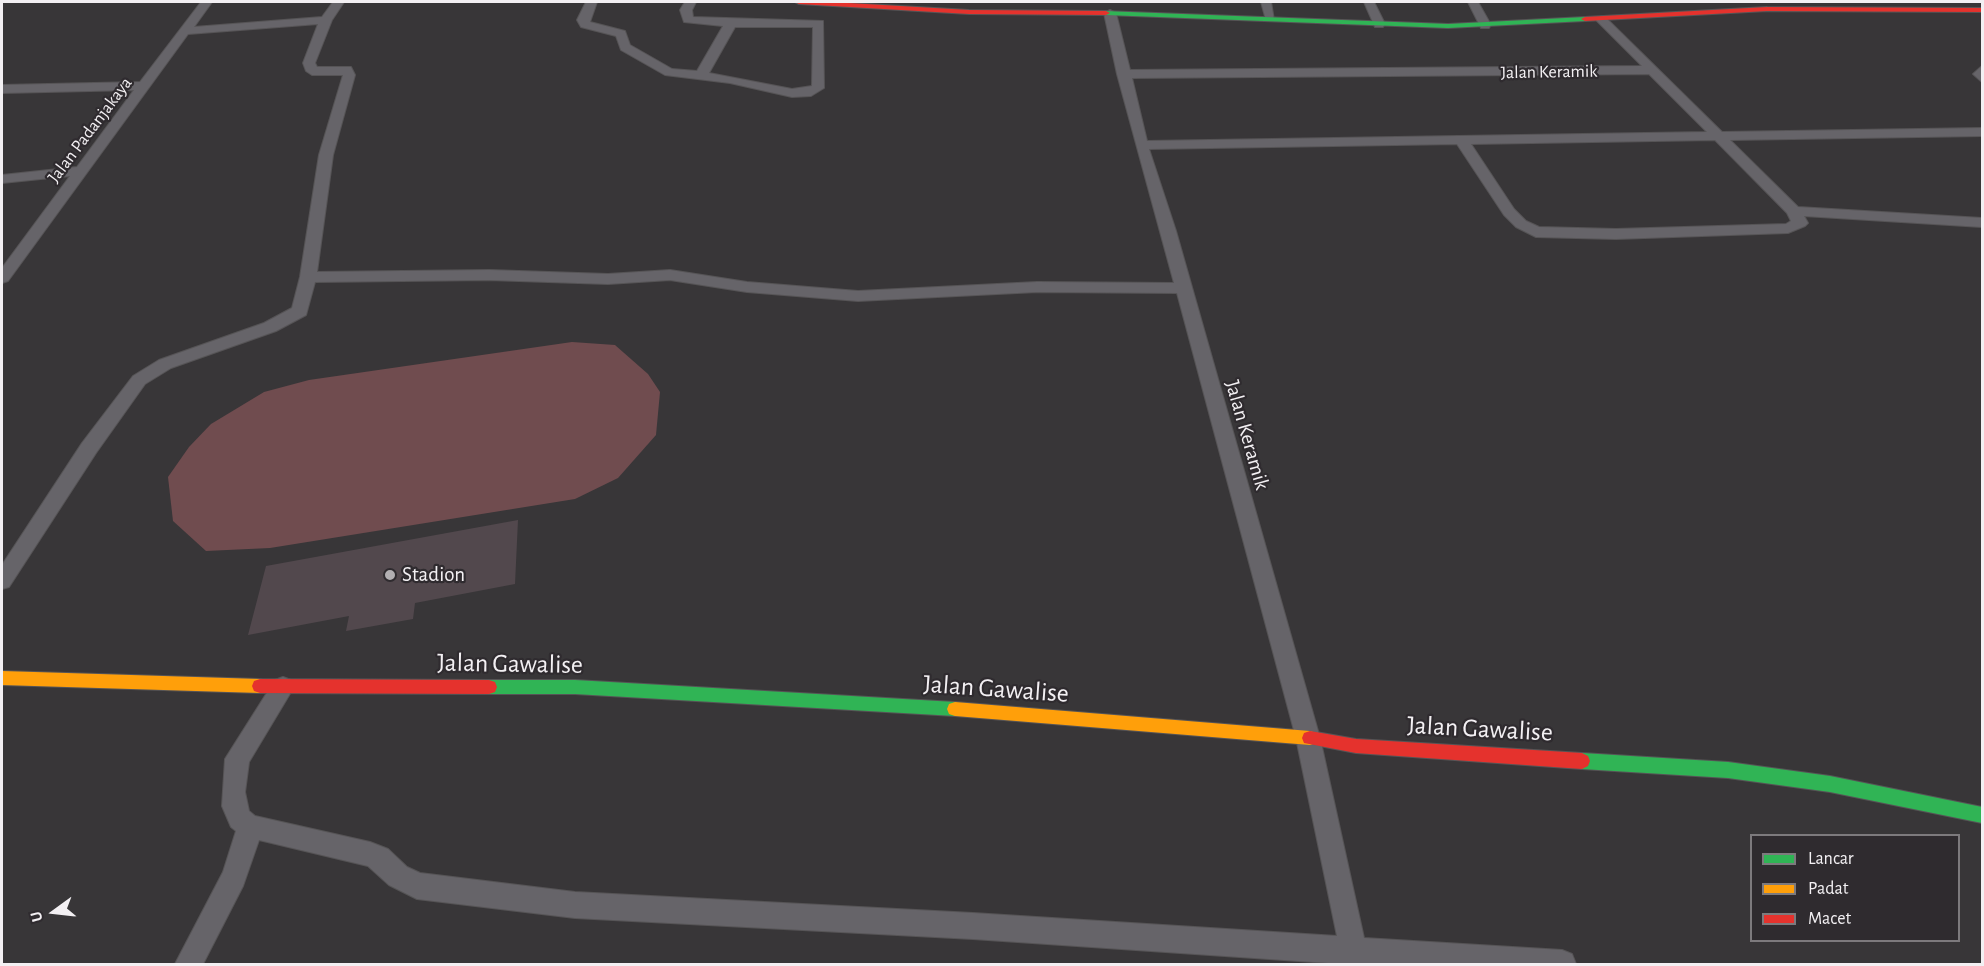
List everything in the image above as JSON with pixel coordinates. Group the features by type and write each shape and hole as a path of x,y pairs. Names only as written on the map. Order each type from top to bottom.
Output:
{"street":[{"name":"Jalan Padanjakaya","path":"2,278 206,2"},
{"path":"2,581 89,448 139,380 165,364 270,327 297,313 303,304 326,155 349,75 347,70 309,69 309,63 326,20 338,2"},
{"path":"591,2 583,20 585,24 621,33 624,47 664,70 792,93 806,93 818,88 819,24 688,20 686,10 690,2"},
{"path":"799,2 970,7 1073,7 1110,13 1176,8 1270,18 1379,24 1485,25 1763,5 1983,10"},
{"path":"1266,2 1270,18"},
{"path":"1369,2 1379,24"},
{"path":"1473,2 1485,25"},
{"name":"Jalan Keramik","path":"1110,13 1141,145 1168,231 1181,288 1308,738 1356,958"},
{"name":"Jalan Keramik","path":"1600,18 1794,211"},
{"path":"184,31 326,20"},
{"path":"701,76 730,23"},
{"name":"Jalan Keramik","path":"1123,74 1652,70"},
{"path":"1983,70 1979,74 1983,78"},
{"path":"2,89 145,86"},
{"path":"1141,145 1460,138 1983,132"},
{"path":"1460,138 1509,212 1521,224 1536,232 1616,234 1788,228 1800,223 1794,211"},
{"path":"2,180 81,171"},
{"path":"1794,211 1983,223"},
{"path":"308,278 489,275 608,279 670,275 747,287 858,296 1013,288 1181,288"},
{"name":"Jalan Gawalise","path":"2,678 283,687 575,687 999,712 1308,738 1356,746 1728,770 1830,784 1983,815"},
{"path":"283,687 237,759 234,771 234,806 240,819 250,827 273,830 370,854 379,858 398,876 417,886 441,891 575,905 973,926 1356,958 1546,964"},
{"path":"189,964 234,877 250,827"}],"shaded area":[{"path":"572,342 615,345 648,374 660,392 656,435 618,478 575,499 270,548 206,551 173,521 168,477 189,447 211,424 264,392 309,380"}],"building":[{"name":"Stadion","path":"518,520 515,584 415,603 413,619 346,631 349,616 248,635 266,566"}],"traffic: fast":[{"path":"1106,13 1448,26 1585,19"},
{"path":"489,687 575,687 955,709"},
{"path":"1582,761 1728,770 1830,784 1982,815"}],"traffic: slow":[{"path":"2,678 260,686"},
{"path":"955,709 1310,738"}],"traffic: jam":[{"path":"799,2 969,12 1106,13"},
{"path":"1585,19 1767,9 1982,10"},
{"path":"260,686 489,687"},
{"path":"1310,738 1356,746 1582,761"}],"place":[{"name":"Stadion","path":"390,575"}]}
